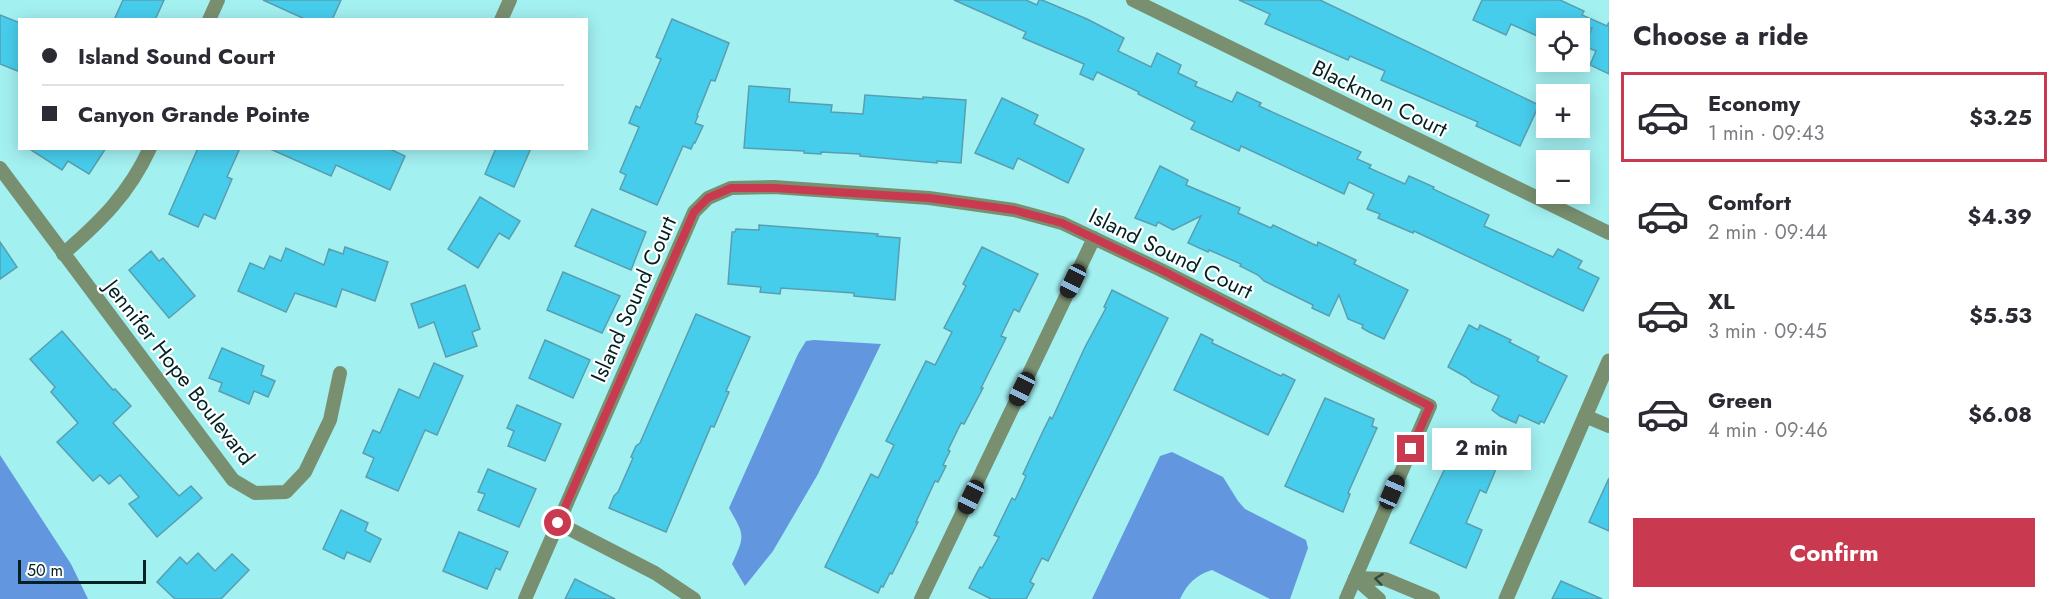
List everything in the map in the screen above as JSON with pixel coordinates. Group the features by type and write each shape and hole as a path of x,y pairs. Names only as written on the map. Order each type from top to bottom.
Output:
{"street":[{"path":"210,18 218,0"},
{"path":"502,18 510,0"},
{"name":"Blackmon Court","path":"1133,0 1609,233"},
{"path":"63,254 98,224 119,200 140,169 149,150"},
{"name":"Jennifer Hope Boulevard","path":"0,168 233,480 255,493 286,492 305,472 330,420 340,373"},
{"name":"Island Sound Court","path":"525,599 694,212 708,198 731,188 774,188 929,198 1014,210 1062,223 1430,406 1355,578"},
{"path":"921,599 1094,238"},
{"path":"1506,599 1609,361"},
{"path":"1585,416 1609,426"},
{"path":"558,523 655,573 694,599"},
{"path":"1346,599 1355,578"},
{"path":"1355,578 1379,599"},
{"path":"1355,578 1384,579 1433,599"}],"water":[{"path":"806,341 881,344 818,474 773,551 745,586 732,564 741,536 738,524 729,508 798,354"},
{"path":"1172,452 1223,477 1245,509 1306,540 1308,548 1290,599 1270,599 1212,570 1193,581 1180,599 1092,599 1160,456"},
{"path":"0,455 71,564 88,599 0,599"}],"building":[{"path":"123,0 164,0 156,18 115,18"},
{"path":"263,0 341,0 333,18 303,18"},
{"path":"954,0 1026,0 1037,5 1039,0 1042,0 1087,19 1124,38 1118,51 1151,67 1157,53 1181,65 1178,73 1197,82 1195,86 1232,102 1237,92 1261,103 1259,106 1361,152 1357,159 1371,165 1369,168 1405,184 1409,176 1434,187 1433,189 1489,215 1484,226 1553,257 1558,249 1582,261 1578,268 1599,278 1583,311 1414,231 1413,233 1378,218 1380,214 1367,209 1374,194 1349,182 1344,194 1241,146 1239,151 1191,129 1195,122 1097,72 1093,80 1080,74 1084,64 1023,38 1026,32"},
{"path":"1239,0 1320,0 1536,104 1536,111 1520,146 1476,126 1478,122 1381,80 1385,71 1350,56 1348,60 1265,24 1270,14"},
{"path":"1482,0 1560,0 1584,11 1582,15 1589,18 1536,18 1536,35 1511,24 1506,35 1473,20"},
{"path":"0,15 18,22 18,71 0,64"},
{"path":"672,19 729,43 715,81 711,80 697,115 695,123 703,126 691,149 683,146 657,205 620,189 626,175 620,172 639,127 629,123 636,106 640,108 661,59 656,57"},
{"path":"1590,19 1607,26 1609,22 1609,74 1590,65 1596,51 1590,48 1592,28 1590,28"},
{"path":"749,86 790,89 789,102 832,105 831,112 863,114 865,95 966,100 961,163 937,161 937,163 860,156 860,154 821,152 821,154 744,148"},
{"path":"1002,98 1038,115 1034,124 1084,149 1068,183 1018,158 1013,169 975,153"},
{"path":"31,150 105,150 89,174 68,161 62,170"},
{"path":"197,150 239,150 227,177 232,179 215,219 204,214 198,227 169,214"},
{"path":"272,150 392,150 405,156 390,190 336,165 331,176"},
{"path":"495,150 530,150 514,187 485,174"},
{"path":"1160,166 1188,180 1186,185 1240,208 1238,213 1271,228 1273,225 1317,246 1318,242 1356,260 1354,264 1408,290 1384,339 1362,328 1363,325 1348,319 1339,295 1329,316 1312,308 1313,305 1264,281 1258,275 1240,266 1241,264 1188,243 1201,216 1173,230 1158,222 1156,226 1135,218"},
{"path":"480,197 520,221 509,239 499,233 478,268 448,249"},
{"path":"592,209 646,232 631,270 575,246"},
{"path":"759,225 878,234 877,236 900,238 895,300 854,296 854,293 781,288 780,294 760,292 761,287 728,284 732,232 736,229 759,230"},
{"path":"0,242 17,267 0,279"},
{"path":"345,247 388,262 375,301 342,289 336,307 295,293 286,312 238,291 250,263 264,269 270,256 281,261 286,248 324,265 329,249 343,254"},
{"path":"982,247 1038,274 1019,312 1014,309 1001,336 1006,338 981,388 983,388 964,424 961,423 948,450 950,451 943,465 946,466 938,482 935,481 892,574 890,573 878,593 825,567 871,474 878,478 894,445 886,441 926,361 935,365 952,332 944,328 966,286 963,284"},
{"path":"151,251 159,261 163,258 195,296 169,318 129,270"},
{"path":"563,272 620,296 602,333 547,310"},
{"path":"465,285 480,329 472,332 477,346 446,357 434,322 419,328 411,304"},
{"path":"1112,290 1168,318 1048,561 1042,558 1030,582 1034,584 1026,599 991,599 969,588 999,537 994,535 1012,498 1015,500 1026,476 1023,474 1106,308 1104,307"},
{"path":"696,314 750,337 726,391 729,392 714,427 711,426 666,532 609,508"},
{"path":"1469,325 1478,330 1480,325 1511,340 1509,342 1539,357 1537,361 1567,376 1544,423 1541,421 1539,424 1519,415 1516,423 1500,416 1492,410 1499,396 1448,367"},
{"path":"62,331 113,390 115,389 131,406 113,423 179,496 191,486 202,498 157,537 129,504 139,497 120,475 109,484 100,475 93,481 57,442 78,423 51,392 55,387 30,359"},
{"path":"1201,334 1213,340 1212,343 1281,376 1283,374 1295,380 1268,435 1174,390"},
{"path":"545,340 590,360 573,398 529,378"},
{"path":"222,348 264,366 261,375 275,381 268,397 254,391 249,404 219,391 222,383 209,378"},
{"path":"434,363 463,376 437,435 425,430 398,491 366,477 374,458 363,453 373,430 380,433 399,389 419,398"},
{"path":"1325,398 1374,419 1372,426 1377,428 1348,493 1350,494 1343,512 1285,486"},
{"path":"517,405 561,424 545,461 508,446 514,431 507,428"},
{"path":"1453,451 1496,469 1486,493 1480,490 1466,523 1482,530 1466,568 1410,543"},
{"path":"488,469 536,489 519,527 478,510 485,494 478,492"},
{"path":"1609,478 1609,531 1589,522"},
{"path":"341,510 368,523 365,531 381,539 370,562 347,552 344,559 323,549"},
{"path":"459,532 508,552 500,570 496,568 487,589 443,571"},
{"path":"198,553 215,571 232,554 249,570 221,599 175,599 157,582 180,557 187,564"},
{"path":"575,579 615,599 565,599"},
{"path":"1561,581 1602,599 1552,599"}],"route":[{"path":"558,523 694,212 708,198 731,188 774,188 929,198 1014,210 1062,223 1161,270 1430,406 1411,449"}]}
